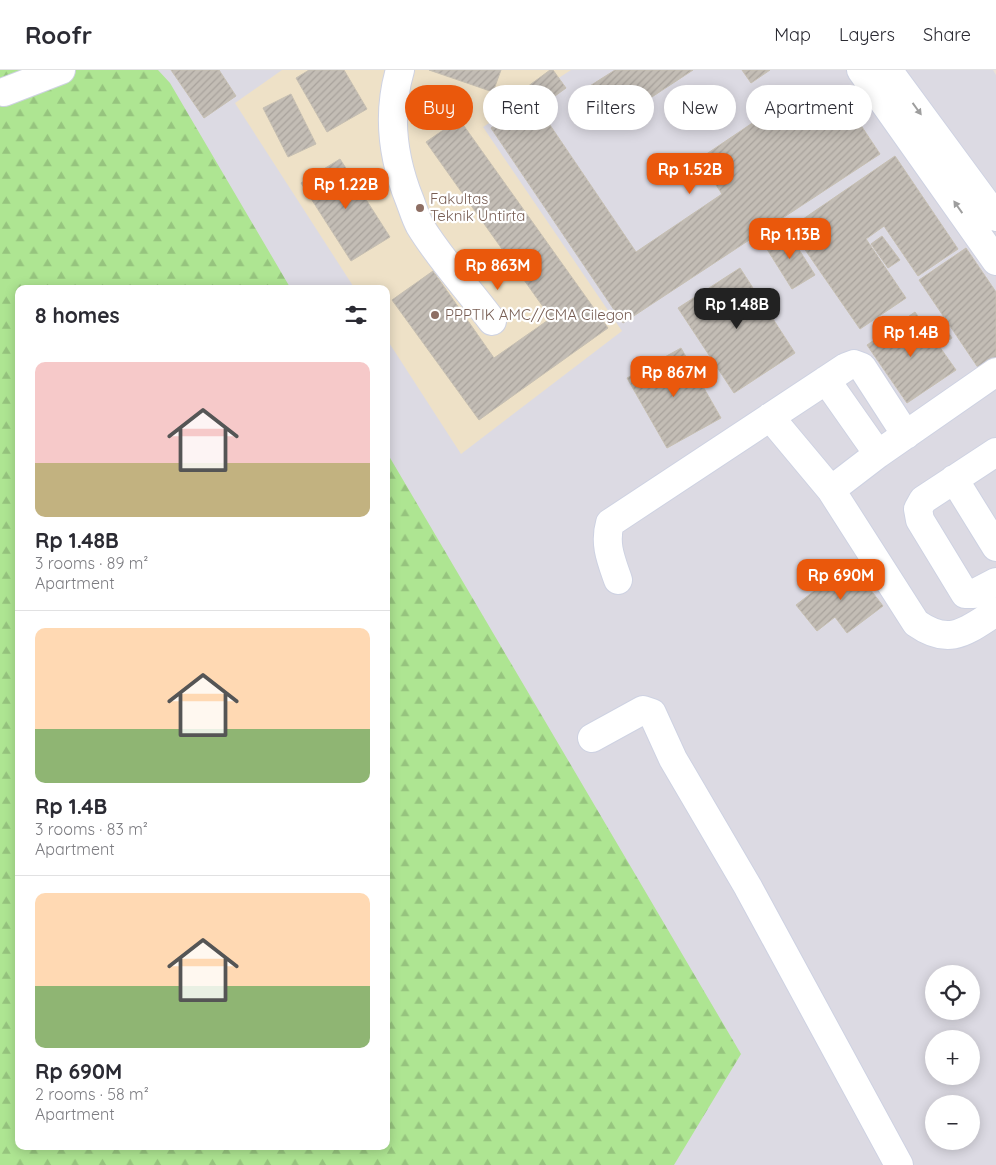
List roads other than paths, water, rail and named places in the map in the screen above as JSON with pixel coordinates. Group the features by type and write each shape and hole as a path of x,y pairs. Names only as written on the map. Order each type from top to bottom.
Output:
{"lane":[{"path":"4,92 61,70"},
{"path":"400,70 395,87 392,118 395,157 405,189 420,225 492,321"},
{"path":"861,70 992,245"},
{"path":"888,70 996,217"},
{"path":"618,580 608,551 606,535 610,523 826,380 854,364 862,367 906,435"},
{"path":"831,490 878,454 996,372"},
{"path":"826,380 878,454"},
{"path":"770,417 831,490 916,623 932,634 961,634 996,612"},
{"path":"996,452 923,500 918,509 920,520 965,594 973,594 996,582"},
{"path":"954,479 996,547"},
{"path":"592,738 643,710 652,713 673,758 748,888 899,1165"}],"place":[{"name":"Fakultas Teknik Untirta","path":"420,208"},
{"name":"PPPTIK AMC//CMA Cilegon","path":"435,315"}]}
